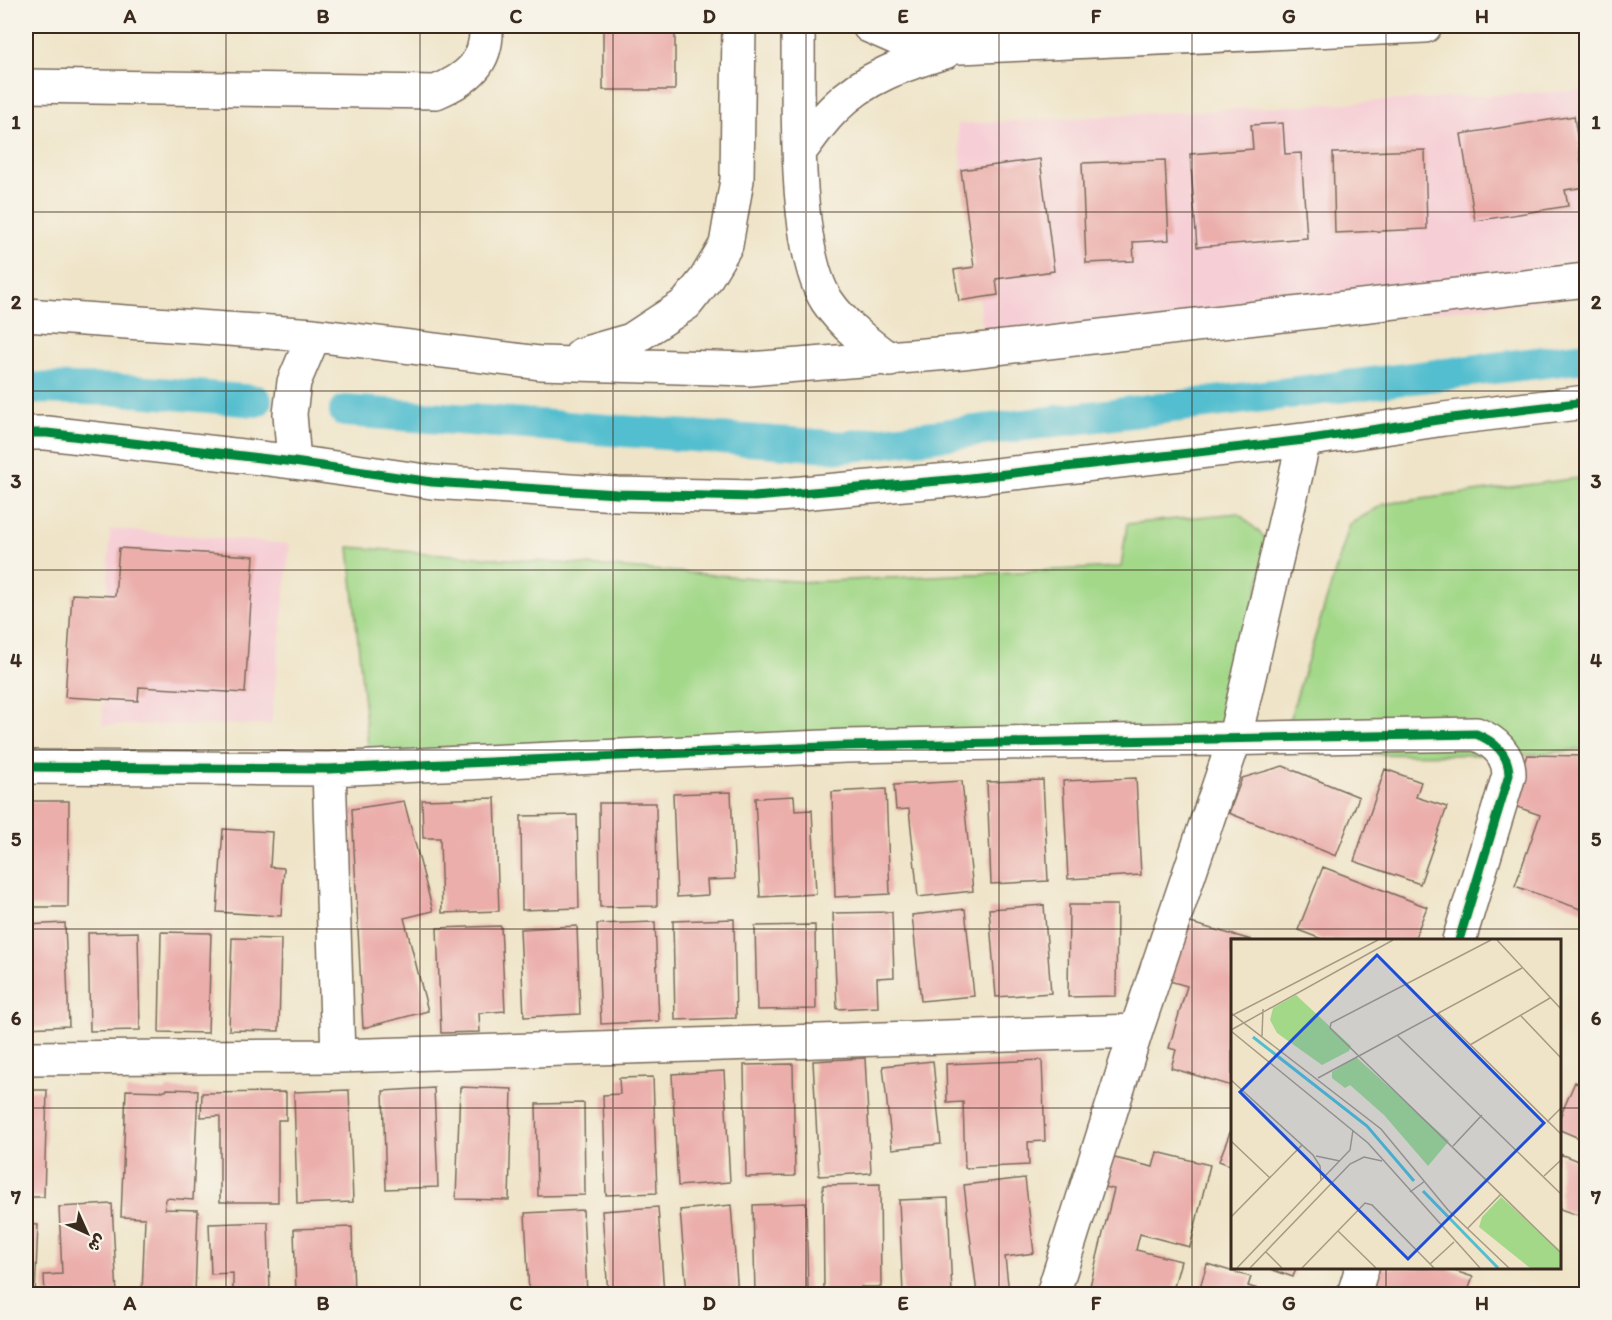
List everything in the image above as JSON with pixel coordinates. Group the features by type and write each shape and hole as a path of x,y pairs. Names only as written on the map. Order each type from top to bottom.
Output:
{"street":[{"path":"26,86 436,92 459,82 475,67 487,43 486,26"},
{"path":"540,363 631,340 652,329 686,304 705,280 726,245 736,180 739,26"},
{"path":"798,26 800,151 807,249 826,300 846,325 890,360"},
{"path":"869,26 910,44 961,47"},
{"path":"800,151 834,108 862,85 903,65 961,47 1060,34 1425,26"},
{"path":"26,315 314,335 540,363 749,369 890,360 1587,280"},
{"path":"294,462 290,414 294,382 314,335"},
{"path":"26,433 47,433 294,462 432,482 617,494 756,497 961,479 1304,440 1444,419 1587,402"},
{"path":"1053,1294 1136,1031 1234,741 1304,440"},
{"path":"26,767 329,769 846,746 1234,741 1476,734 1491,740 1509,764 1509,775 1459,939"},
{"path":"329,769 338,1056"},
{"path":"26,1058 338,1056 1136,1031"},
{"path":"1354,1294 1362,1269"}],"shaded area":[{"path":"1586,90 1586,296 986,360 957,124"},
{"path":"110,529 290,544 271,725 102,725"}],"green space":[{"path":"1586,477 1586,749 1527,755 1304,754 1288,724 1350,524 1384,504"},
{"path":"1238,513 1270,542 1222,726 370,767 349,547 808,582 1121,567 1127,524"}],"building":[{"path":"603,26 675,26 675,90 603,90"},
{"path":"1574,116 1585,187 1565,190 1568,206 1475,221 1461,134"},
{"path":"1283,123 1285,154 1301,153 1307,238 1197,247 1190,154 1253,149 1251,125"},
{"path":"1425,150 1427,229 1335,233 1333,153"},
{"path":"1040,159 1054,271 996,279 998,295 959,301 954,270 974,267 961,170"},
{"path":"1165,160 1169,240 1133,242 1134,261 1086,263 1082,163"},
{"path":"119,548 254,556 245,693 139,687 138,701 65,697 72,594 115,596"},
{"path":"1527,755 1586,756 1586,911 1515,886 1540,815 1509,804"},
{"path":"1283,766 1359,797 1336,856 1229,813 1242,778"},
{"path":"1385,769 1421,782 1416,797 1447,807 1420,884 1354,861"},
{"path":"1136,778 1141,875 1068,879 1063,781"},
{"path":"1043,780 1048,881 991,884 987,782"},
{"path":"962,781 973,891 918,897 909,809 896,810 894,785"},
{"path":"886,789 890,894 835,897 832,792"},
{"path":"731,792 735,879 707,880 708,895 677,897 673,794"},
{"path":"794,796 795,811 812,810 816,894 760,897 755,798"},
{"path":"495,798 499,911 442,913 440,838 423,838 422,800"},
{"path":"26,801 69,801 68,907 26,907"},
{"path":"404,801 433,911 404,918 428,1011 363,1028 352,809"},
{"path":"599,803 656,803 657,906 600,907"},
{"path":"577,815 579,908 522,910 521,816"},
{"path":"223,829 272,832 270,867 284,868 281,916 217,912"},
{"path":"1323,867 1427,907 1414,939 1321,939 1298,930"},
{"path":"1044,905 1051,993 996,997 989,909"},
{"path":"1069,905 1117,905 1116,996 1068,997"},
{"path":"965,909 974,996 921,1001 912,915"},
{"path":"892,912 894,977 877,978 878,1007 837,1009 833,913"},
{"path":"734,919 736,1018 675,1020 673,921"},
{"path":"1176,919 1248,939 1231,939 1231,1086 1171,1068 1176,1050 1169,1048 1187,986 1159,978"},
{"path":"655,922 659,1021 601,1024 597,924"},
{"path":"65,923 69,1026 26,1028 26,925"},
{"path":"815,925 816,1009 757,1010 755,926"},
{"path":"501,926 505,1011 479,1013 480,1032 441,1033 437,928"},
{"path":"577,926 580,1014 524,1017 520,929"},
{"path":"138,932 140,1030 90,1031 88,933"},
{"path":"161,932 211,933 208,1033 159,1032"},
{"path":"232,938 281,939 279,1031 229,1030"},
{"path":"865,1058 871,1173 819,1176 813,1061"},
{"path":"1042,1060 1045,1141 1028,1142 1029,1165 965,1168 963,1102 947,1103 946,1064"},
{"path":"933,1061 941,1144 892,1149 883,1066"},
{"path":"793,1064 795,1176 746,1177 744,1065"},
{"path":"724,1071 730,1182 678,1186 672,1074"},
{"path":"653,1077 657,1193 606,1195 603,1095 620,1094 619,1078"},
{"path":"1575,1082 1586,1087 1586,1141 1561,1130 1561,1115"},
{"path":"460,1087 512,1089 509,1200 456,1199"},
{"path":"434,1088 438,1187 386,1189 383,1091"},
{"path":"167,1089 198,1090 193,1200 166,1198 165,1209 198,1210 195,1294 142,1294 145,1218 121,1217 126,1090 166,1091"},
{"path":"26,1090 47,1090 44,1197 26,1197"},
{"path":"349,1090 353,1202 297,1204 294,1092"},
{"path":"286,1092 286,1120 278,1120 278,1202 220,1202 220,1116 201,1117 202,1093"},
{"path":"584,1103 585,1195 538,1196 536,1104"},
{"path":"1231,1130 1231,1166 1219,1161"},
{"path":"1157,1152 1210,1165 1190,1247 1140,1234 1136,1250 1181,1261 1172,1294 1088,1294 1114,1189 1099,1186 1106,1156 1153,1167"},
{"path":"1561,1154 1586,1164 1586,1218 1561,1209"},
{"path":"1025,1178 1034,1253 1005,1257 1009,1293 977,1294 964,1185"},
{"path":"880,1184 881,1287 861,1287 861,1294 824,1294 823,1185"},
{"path":"948,1198 952,1294 903,1294 899,1200"},
{"path":"806,1203 808,1294 755,1294 753,1205"},
{"path":"112,1204 117,1294 45,1294 44,1275 62,1274 59,1207"},
{"path":"731,1205 738,1294 687,1294 680,1210"},
{"path":"658,1207 664,1294 608,1294 602,1211"},
{"path":"583,1210 587,1294 529,1294 525,1213"},
{"path":"268,1222 270,1294 233,1294 233,1273 211,1274 209,1224"},
{"path":"26,1224 38,1225 35,1294 26,1294"},
{"path":"352,1227 354,1294 296,1294 294,1229"},
{"path":"1207,1264 1251,1277 1248,1286 1274,1294 1198,1294"},
{"path":"1270,1269 1296,1269 1293,1277"},
{"path":"1375,1269 1449,1269 1473,1277 1467,1294 1366,1294"}],"waterway":[{"path":"345,411 843,447 1586,357"},
{"path":"26,388 123,390 256,401"}],"cycle path":[{"path":"26,433 47,433 294,462 432,482 617,494 755,497 961,479 1304,440 1444,419 1586,402"},
{"path":"26,767 329,769 846,746 1476,734 1489,740 1499,749 1506,761 1509,775 1459,939"}]}
